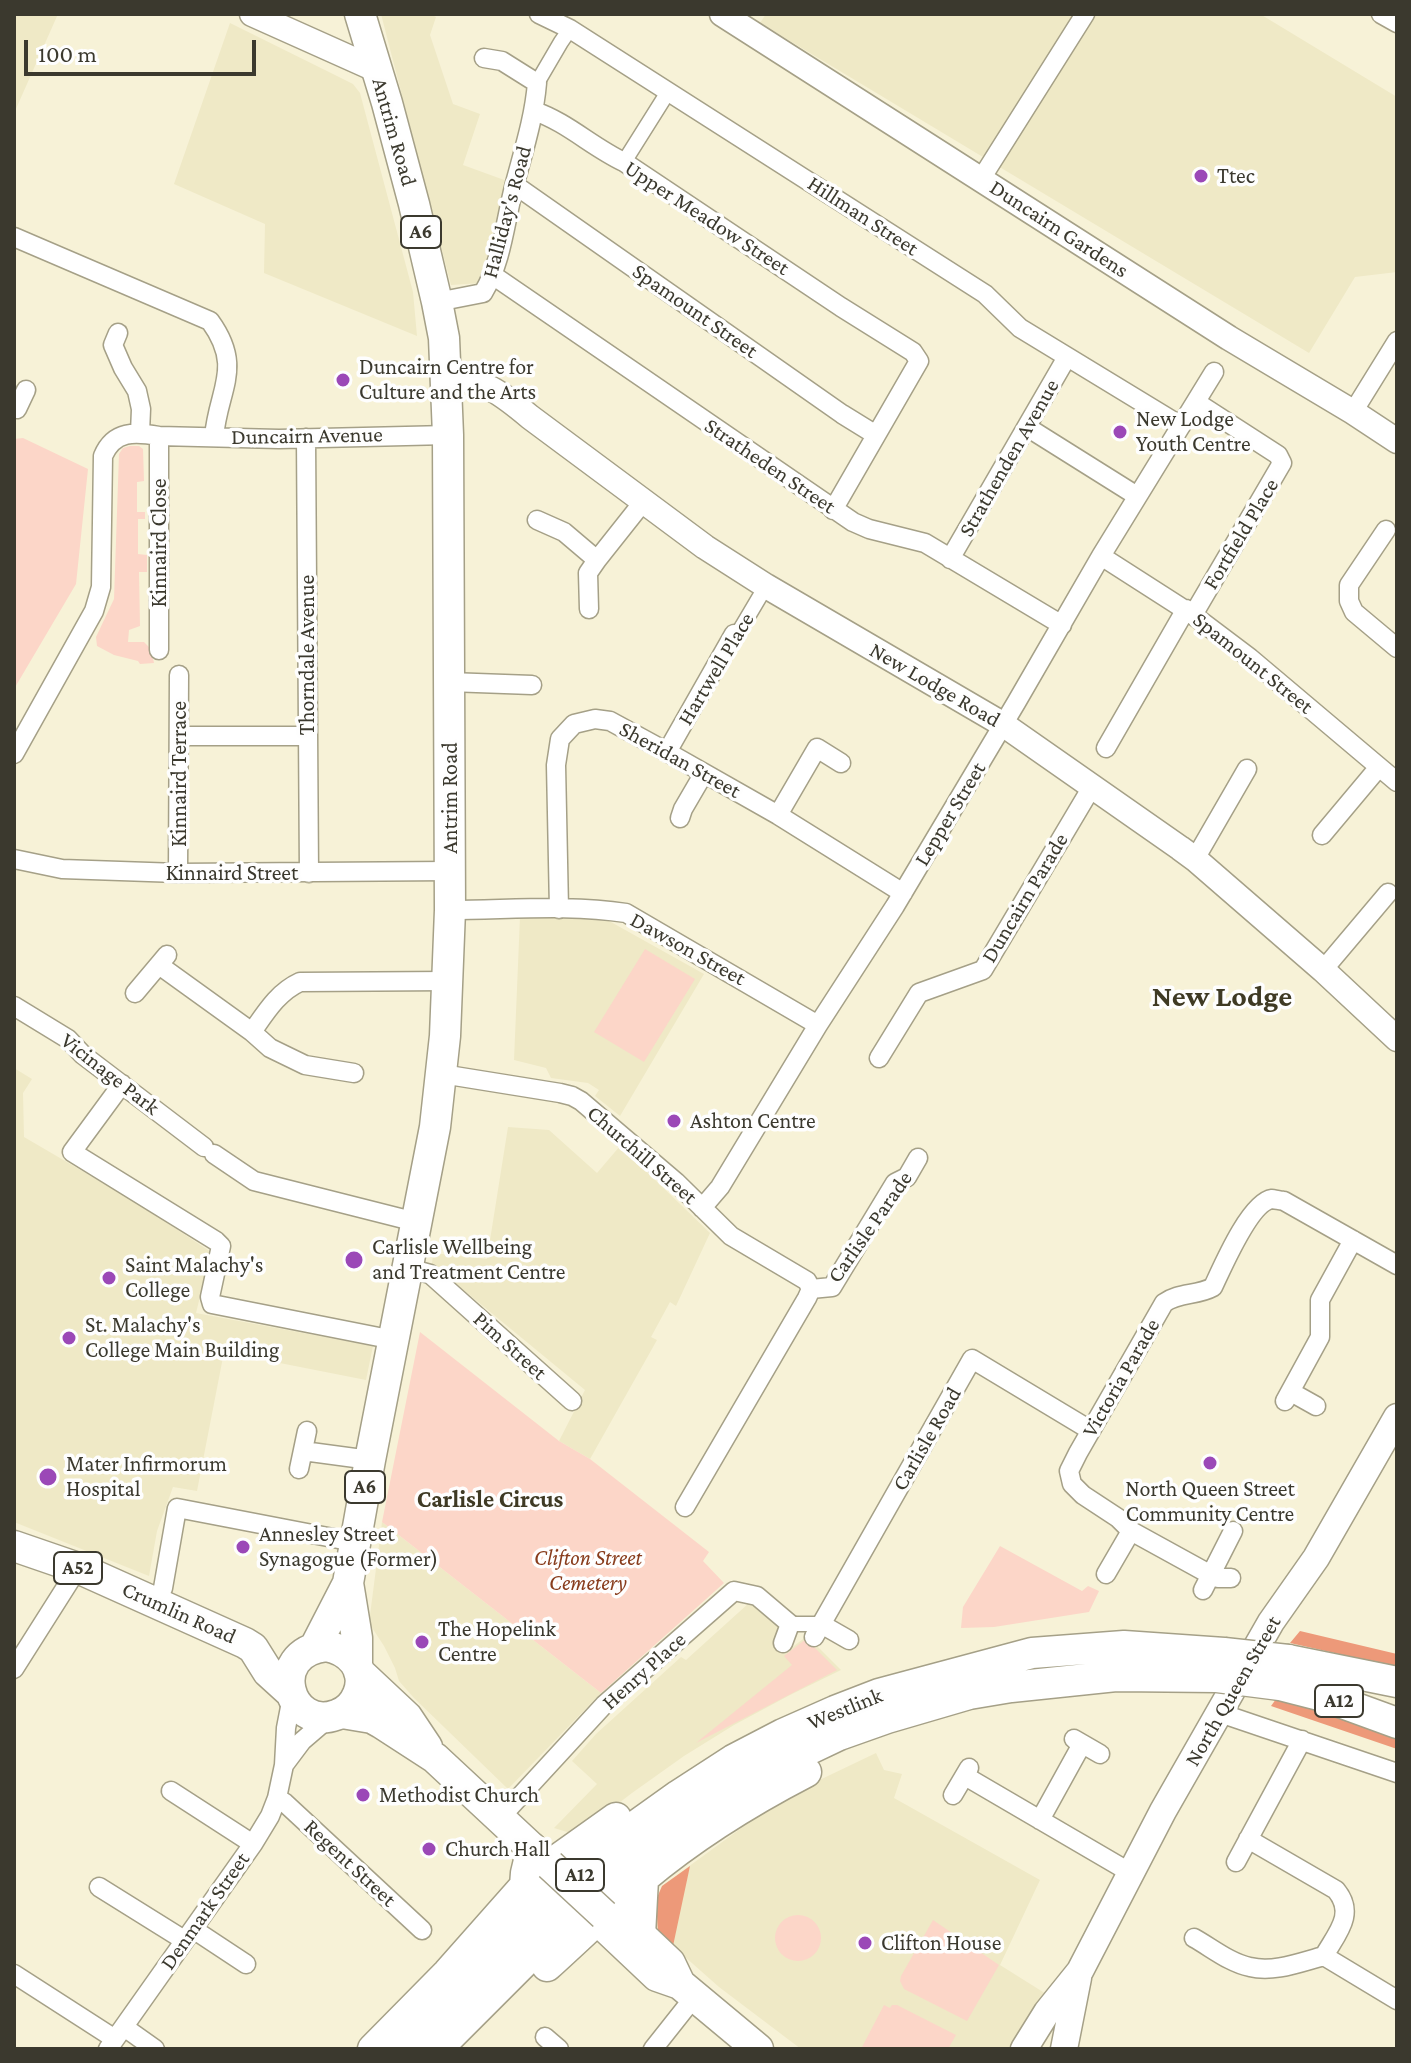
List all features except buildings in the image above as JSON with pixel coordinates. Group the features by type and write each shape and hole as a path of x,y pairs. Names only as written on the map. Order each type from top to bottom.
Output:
{"main road":[{"name":"Antrim Road","path":"358,1668 357,1638 348,1583 435,1127 449,981 450,910 448,435 444,338 414,204 360,14"},
{"name":"North Queen Street","path":"1033,2043 1047,2012 1080,1971 1163,1811 1271,1622 1316,1558 1397,1417"},
{"name":"Crumlin Road","path":"14,1546 78,1568 245,1643 253,1648 268,1672 291,1695"},
{"name":"Antrim Road","path":"310,1649 348,1583"},
{"path":"310,1649 326,1646 345,1652 407,1717 435,1758"},
{"name":"Westlink","path":"403,2049 520,1930 637,1825 733,1760 835,1711 879,1694 1032,1653 1124,1646 1221,1665 1397,1682"},
{"name":"Crumlin Road","path":"253,1648 310,1649"},
{"name":"A6","path":"291,1695 289,1674 298,1657 310,1649"},
{"path":"373,2049 448,1973 525,1886 536,1882 541,1857 698,1759 804,1702 887,1671 933,1659 980,1652 1032,1653"},
{"name":"Westlink","path":"437,2049 565,1921 644,1851 714,1801 757,1775 839,1735 969,1694 1221,1665"},
{"name":"A6","path":"336,1715 351,1706 358,1696 358,1668"},
{"name":"Westlink","path":"1284,1673 1323,1696 1397,1723"},
{"path":"464,2049 531,1981 643,1879 715,1826 791,1780 864,1746 953,1717 1011,1687"},
{"path":"291,1695 308,1714 372,1718 435,1758 604,1915"},
{"path":"640,1935 643,1879"},
{"path":"604,1915 615,1911 670,1963 688,1990"},
{"path":"604,1915 603,1925 657,1976 688,1990 758,2049"},
{"name":"North Queen Street","path":"1067,2040 1080,1971"},
{"path":"1033,2043 1067,2040"}],"street":[{"path":"252,14 377,70"},
{"name":"Hillman Street","path":"539,14 576,21 668,92 985,294 1020,328 1181,426"},
{"name":"Duncairn Gardens","path":"722,14 1229,338 1397,441"},
{"path":"981,179 1085,14"},
{"path":"1381,14 1397,23"},
{"name":"Halliday's Road","path":"437,302 483,293 494,276 534,111 537,83 576,21"},
{"path":"484,58 502,61 537,83"},
{"path":"624,162 668,92"},
{"name":"Upper Meadow Street","path":"534,111 551,117 624,162 913,352 919,361 876,435"},
{"name":"Spamount Street","path":"515,185 876,435"},
{"name":"Duncairn Avenue","path":"14,237 210,321 220,335 229,367 214,437 448,435"},
{"name":"Stratheden Street","path":"494,276 833,510 869,529 925,543 1062,625"},
{"name":"Kinnaird Close","path":"118,333 113,345 137,391 149,434 159,650"},
{"path":"1353,412 1397,341"},
{"name":"Strathenden Avenue","path":"950,559 1067,357"},
{"name":"Lepper Street","path":"702,1208 720,1187 818,1025 903,893 1101,556 1214,372"},
{"name":"New Lodge Road","path":"445,377 460,377 485,385 509,399 705,547 1004,725 1093,785 1195,859 1397,1039"},
{"path":"20,411 26,390"},
{"name":"Fortfield Place","path":"1190,612 1282,463 1278,455 1196,402"},
{"path":"1027,427 1137,496"},
{"path":"14,754 94,611 101,587 103,456 107,445 121,435 214,437"},
{"path":"833,510 876,435"},
{"name":"Thorndale Avenue","path":"306,438 309,873"},
{"path":"589,609 588,573 643,502"},
{"path":"537,520 564,532 597,560"},
{"path":"1385,544 1349,585 1349,601 1354,612 1397,648"},
{"name":"Spamount Street","path":"1101,556 1190,612 1250,658 1397,782"},
{"name":"Hartwell Place","path":"667,752 734,634 740,630 766,586"},
{"path":"1106,748 1190,612"},
{"name":"Kinnaird Terrace","path":"178,873 179,675"},
{"path":"449,682 532,685"},
{"name":"Sheridan Street","path":"559,909 556,765 560,739 574,724 595,719 610,721 667,752 778,815 903,893"},
{"path":"179,736 308,736"},
{"path":"778,815 817,748 841,763"},
{"path":"1322,835 1379,767"},
{"path":"1195,859 1247,769"},
{"path":"680,818 704,773"},
{"name":"Duncairn Parade","path":"879,1058 919,993 983,970 1093,785"},
{"name":"Kinnaird Street","path":"14,859 62,869 178,873 450,871"},
{"path":"1323,970 1388,893"},
{"name":"Dawson Street","path":"450,910 559,909 626,913 818,1025"},
{"path":"135,993 163,960 270,1048 305,1065 354,1073"},
{"path":"252,1032 280,995 300,982 449,981"},
{"name":"Vicinage Park","path":"14,1006 68,1039 83,1055 209,1151 254,1181 416,1222"},
{"name":"Churchill Street","path":"442,1074 572,1096 637,1147 702,1208"},
{"path":"122,1084 72,1152 221,1246 210,1297 212,1304 394,1340"},
{"name":"Carlisle Parade","path":"702,1208 731,1236 807,1281 811,1289 832,1287 895,1183 907,1177 918,1158"},
{"name":"Victoria Parade","path":"1231,1578 1218,1578 1207,1583 1131,1531 1072,1484 1069,1471 1090,1430 1164,1303 1174,1296 1204,1292 1213,1287 1242,1229 1260,1205 1272,1199 1284,1201 1397,1265"},
{"path":"1316,1406 1288,1396 1320,1337 1320,1300 1353,1240"},
{"name":"Pim Street","path":"408,1268 430,1274 572,1401"},
{"path":"685,1507 811,1289"},
{"name":"Carlisle Road","path":"818,1630 972,1359 1090,1430"},
{"path":"307,1431 301,1460 370,1460"},
{"path":"156,1602 163,1588 177,1508 354,1542"},
{"path":"1106,1574 1131,1531"},
{"path":"1207,1583 1233,1531"},
{"path":"14,1669 78,1568"},
{"name":"Henry Place","path":"499,1819 604,1705 734,1591 757,1596 790,1624"},
{"path":"783,1643 790,1624 849,1640"},
{"name":"Denmark Street","path":"116,2038 270,1816 284,1765 291,1695"},
{"path":"1220,1713 1397,1773"},
{"name":"Denmark Street","path":"284,1765 302,1741 336,1715"},
{"path":"1236,1862 1302,1740"},
{"path":"1040,1820 1077,1741 1100,1754"},
{"path":"953,1795 968,1771 1040,1820 1131,1873"},
{"path":"171,1791 253,1844"},
{"name":"Regent Street","path":"277,1798 422,1930"},
{"path":"1194,1938 1235,1962 1264,1969 1324,1956 1345,1919 1344,1899 1336,1890 1248,1839"},
{"path":"99,1887 246,1964"},
{"path":"1324,1956 1397,2000"},
{"path":"14,1974 116,2038 155,2049"},
{"path":"653,2049 688,1990"}],"shaded area":[{"path":"14,14 58,14 15,111 14,111"},
{"path":"381,14 430,14 436,17 430,35 453,104 480,114 463,165 507,181 481,283 451,285"},
{"path":"766,14 1260,14 1397,97 1397,272 1355,277 1309,353 760,23"},
{"path":"230,23 353,84 360,93 413,292 417,336 264,273 265,224 174,184"},
{"path":"520,917 602,917 704,974 620,1116 595,1096 599,1090 588,1083 551,1078 546,1068 514,1060"},
{"name":"Saint Malachy's College","path":"14,1068 32,1079 23,1093 24,1137 137,1203 211,1252 196,1313 373,1346 366,1380 224,1352 197,1491 173,1487 157,1531 149,1576 14,1522"},
{"path":"508,1127 549,1130 597,1173 620,1146 710,1233 676,1306 670,1302 651,1337 657,1340 590,1459 559,1441 585,1390 432,1264 433,1253 487,1259"},
{"path":"382,1522 601,1693 508,1789 399,1681 384,1646 369,1623"},
{"path":"749,1603 783,1631 777,1636 790,1649 807,1636 841,1670 734,1725 684,1756 577,1835 554,1828 597,1784 572,1761 596,1734 681,1657 686,1660"},
{"path":"1300,1631 1397,1654 1397,1667 1290,1643"},
{"path":"1279,1695 1397,1739 1397,1749 1271,1706"},
{"path":"876,1753 884,1770 902,1774 894,1798 1040,1880 1000,1965 1051,1997 1016,2049 801,2049 719,1987 658,1933 656,1919 662,1886 766,1810 807,1786"},
{"path":"690,1866 673,1946 658,1933 656,1900 662,1886"}],"green space":[{"path":"23,438 88,469 76,584 14,689 14,439"},
{"path":"123,448 143,449 144,481 137,482 137,512 145,512 145,519 138,519 138,554 147,555 147,572 139,572 140,626 129,630 128,642 144,642 151,649 154,663 140,664 114,655 97,646 96,637 114,599 119,454"},
{"path":"645,949 695,979 644,1062 594,1032"},
{"name":"Clifton Street Cemetery","path":"420,1332 559,1441 590,1459 709,1552 703,1561 724,1583 601,1693 382,1522"},
{"path":"1000,1546 1082,1591 1088,1586 1099,1591 1089,1612 994,1627 961,1628 963,1607"},
{"path":"806,1639 837,1670 696,1743 792,1665 784,1656"},
{"path":"798,1915 814,1922 821,1938 814,1954 798,1961 782,1954 775,1938 782,1922"},
{"path":"933,1920 999,1965 967,2021 904,1989 900,1981"},
{"path":"884,2005 890,2008 897,2005 956,2035 948,2049 861,2049"}],"place":[{"name":"Ttec","path":"1201,176"},
{"name":"Duncairn Centre for Culture and the Arts","path":"343,380"},
{"name":"New Lodge Youth Centre","path":"1120,432"},
{"name":"Ashton Centre","path":"674,1121"},
{"name":"Carlisle Wellbeing and Treatment Centre","path":"354,1260"},
{"name":"Saint Malachy's College","path":"109,1278"},
{"name":"St. Malachy's College Main Building","path":"69,1338"},
{"name":"North Queen Street Community Centre","path":"1210,1463"},
{"name":"Mater Infirmorum Hospital","path":"48,1477"},
{"name":"Annesley Street Synagogue (Former)","path":"243,1547"},
{"name":"The Hopelink Centre","path":"422,1642"},
{"name":"Methodist Church","path":"363,1795"},
{"name":"Church Hall","path":"429,1849"},
{"name":"Clifton House","path":"865,1943"}],"district":[{"name":"New Lodge","path":"1222,997"},
{"name":"Carlisle Circus","path":"490,1500"}]}
